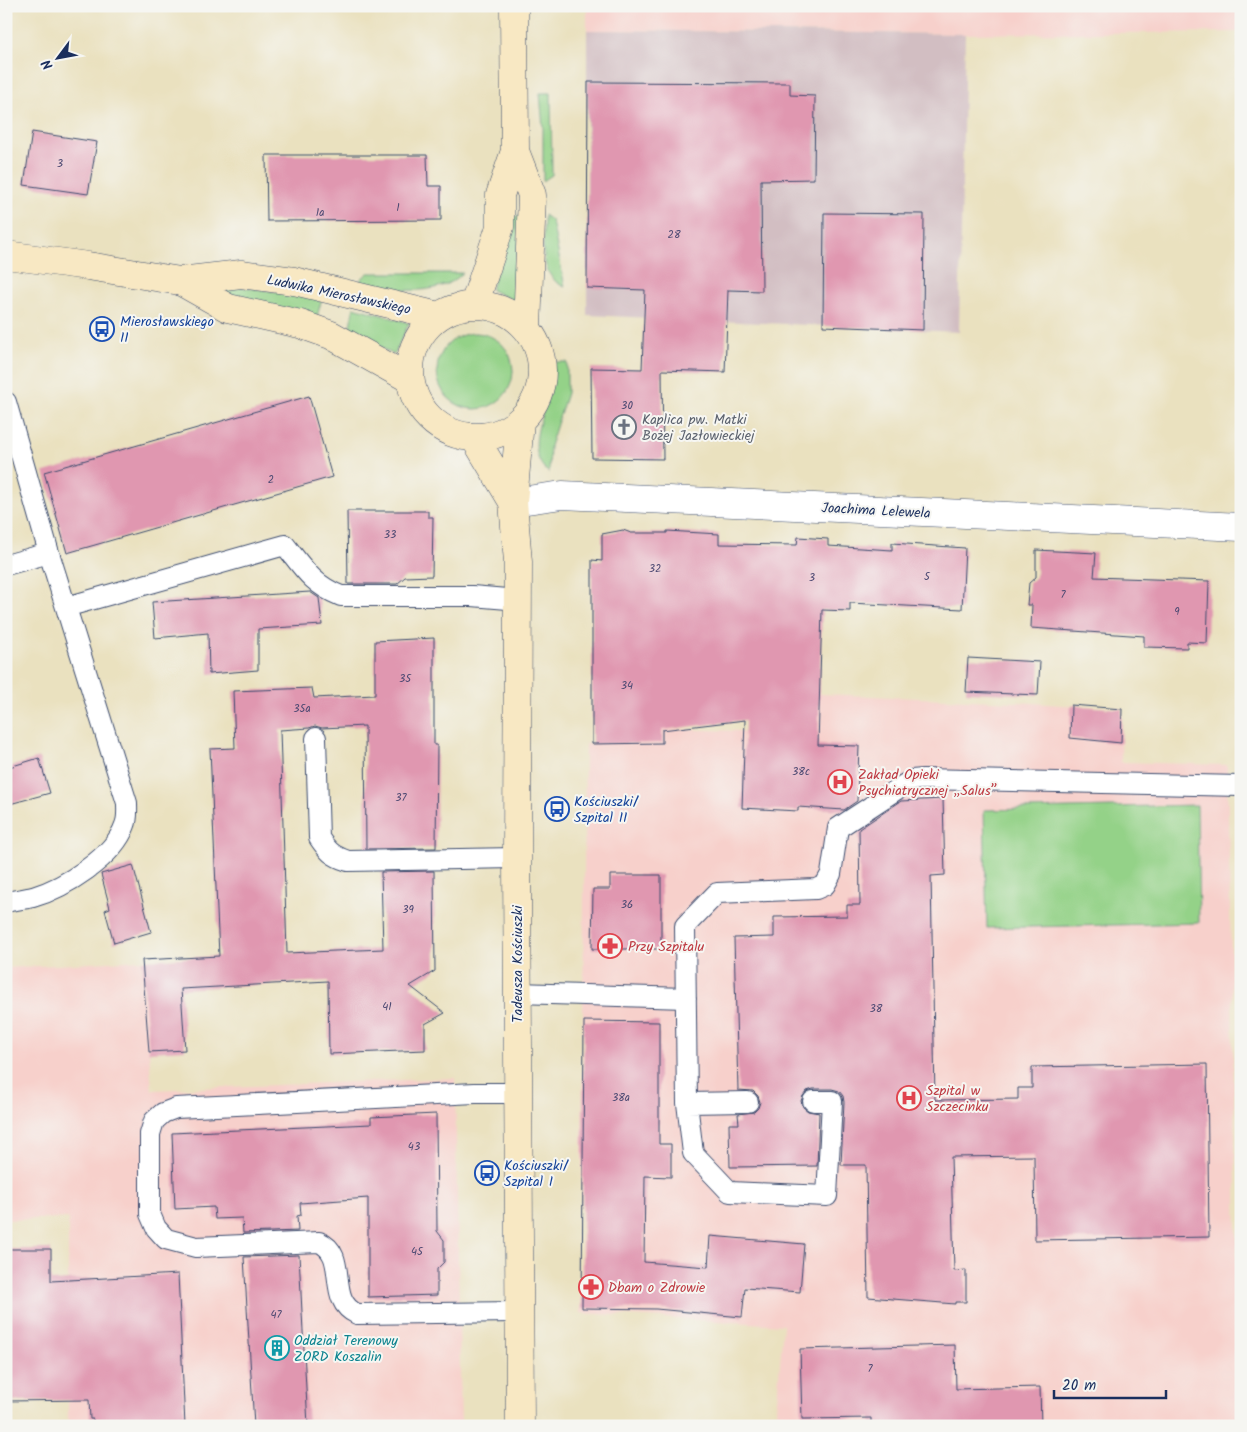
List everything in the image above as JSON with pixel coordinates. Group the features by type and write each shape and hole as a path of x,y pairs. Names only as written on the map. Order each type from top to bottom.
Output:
{"street":[{"path":"474,305 500,227 500,195 515,151 514,6"},
{"path":"515,151 532,195 527,328"},
{"name":"Ludwika Mierosławskiego","path":"6,255 180,281 242,274 294,280 439,316"},
{"name":"Ludwika Mierosławskiego","path":"180,281 228,308 300,324 331,335 410,379"},
{"path":"474,305 493,307 512,315 527,328 540,351 542,376 535,401 520,421 498,434 474,437 444,429 421,408 410,379 412,355 422,333 439,316 456,308 474,305"},
{"name":"Tadeusza Kościuszki","path":"520,421 513,502 518,562 517,1093 520,1426"},
{"name":"Tadeusza Kościuszki","path":"474,437 513,502"},
{"name":"Joachima Lelewela","path":"513,502 562,495 1241,527"}],"lane":[{"path":"6,402 49,553 127,802 128,815 125,826 114,845 100,859 71,880 34,897 6,902"},
{"path":"66,607 285,545 314,582 329,592 341,596 472,596 518,600"},
{"path":"6,565 49,553"},
{"path":"316,738 319,838 325,848 335,857 348,861 517,858"},
{"path":"813,1101 832,1101 827,1196 730,1192 693,1152 687,1103 685,926 717,893 816,889 825,884 831,874 838,828 912,780 981,779 1241,786"},
{"path":"517,993 686,998"},
{"path":"517,1093 475,1093 176,1108 163,1113 154,1121 150,1134 150,1214 156,1228 166,1239 196,1248 319,1242 326,1245 334,1257 341,1298 344,1305 357,1314 519,1312"},
{"path":"687,1103 748,1102"}],"shaded area":[{"path":"587,6 1241,6 1241,32 965,34 587,30"},
{"path":"587,30 965,34 959,332 587,315"},
{"name":"Szpital w Szczecinku","path":"819,694 1017,702 1122,709 1121,762 1227,765 1241,1426 775,1426 783,1325 581,1313 585,744 662,743 662,729 745,731"},
{"path":"142,960 152,1090 455,1078 461,1426 68,1426 68,1218 6,1220 6,968"}],"green space":[{"path":"540,93 551,93 552,175 543,181 543,128"},
{"path":"544,215 552,221 565,287 556,282 546,266 543,246"},
{"path":"521,216 515,301 491,290 510,217"},
{"path":"368,273 463,273 453,281 441,286 427,289 399,290 359,285 360,280"},
{"path":"199,281 322,298 317,317 201,290"},
{"path":"354,307 409,323 394,355 349,330"},
{"path":"468,333 482,333 496,339 507,350 513,364 510,386 502,398 482,409 468,409 454,403 443,392 437,378 437,364 443,350 454,339"},
{"path":"553,362 567,362 567,393 550,446 549,473 537,455 536,445 539,424 551,385"},
{"path":"1197,805 1199,923 987,928 984,810"}],"building":[{"path":"588,82 790,83 790,95 815,96 814,179 761,180 762,291 728,290 725,372 662,370 663,459 592,458 591,368 642,369 645,290 587,288"},
{"path":"32,132 97,142 88,194 24,185"},
{"path":"266,155 427,155 428,186 441,186 441,220 267,221"},
{"path":"824,213 924,214 923,330 823,326"},
{"path":"309,396 332,477 67,553 44,472"},
{"path":"347,511 428,511 428,517 433,517 432,576 405,577 397,584 348,584"},
{"path":"623,530 631,533 667,533 667,531 719,534 719,544 797,545 798,537 828,539 828,546 892,550 892,543 965,548 962,609 850,603 850,611 822,610 818,745 859,746 857,801 844,810 798,807 798,811 742,808 745,720 662,730 662,743 592,744 592,560 602,561 602,534"},
{"path":"1036,550 1096,553 1094,577 1209,581 1207,643 1187,642 1187,648 1144,647 1144,636 1031,628 1032,605 1027,605 1029,583 1036,577"},
{"path":"310,592 319,598 322,625 258,629 258,670 209,674 208,633 155,638 152,602"},
{"path":"434,638 434,745 437,745 436,848 366,849 365,726 322,728 315,726 280,730 287,953 383,949 381,872 434,871 435,971 410,986 445,1013 425,1024 425,1050 329,1054 328,981 181,989 185,1050 149,1052 142,960 219,956 210,749 235,748 233,691 312,688 314,698 375,695 375,641"},
{"path":"968,658 1040,662 1038,695 966,692"},
{"path":"1071,705 1122,709 1121,743 1070,738"},
{"path":"39,758 50,793 6,805 6,768"},
{"path":"943,799 945,875 931,876 935,1100 1018,1099 1018,1088 1032,1088 1032,1067 1207,1064 1209,1237 1035,1240 1034,1156 951,1157 954,1271 966,1270 966,1302 955,1302 955,1304 868,1297 866,1165 841,1165 844,1102 843,1096 839,1091 813,1089 807,1091 801,1101 803,1107 808,1111 819,1113 817,1166 730,1167 729,1124 739,1124 738,1114 754,1112 760,1102 758,1096 753,1091 738,1090 734,938 774,937 774,917 847,916 847,905 860,905 859,829 901,801"},
{"path":"133,865 151,932 114,943 105,910 110,908 101,874"},
{"path":"610,875 661,875 661,949 592,949 593,889 610,889"},
{"path":"584,1021 659,1022 659,1144 671,1144 671,1177 645,1176 644,1262 708,1267 710,1236 804,1244 800,1292 745,1288 742,1317 656,1309 582,1308"},
{"path":"436,1114 437,1231 444,1240 444,1262 437,1269 437,1295 368,1297 368,1198 300,1203 301,1215 297,1216 298,1231 243,1233 242,1218 215,1219 214,1207 175,1209 172,1133 371,1124 371,1117"},
{"path":"6,1249 51,1249 51,1281 178,1274 185,1426 93,1426 93,1419 90,1419 89,1400 6,1401"},
{"name":"Oddział Terenowy ZORD Koszalin","path":"299,1255 308,1426 254,1426 244,1257"},
{"path":"955,1345 956,1389 1040,1387 1041,1426 871,1426 871,1418 802,1419 800,1349"}],"place":[{"name":"Mierosławskiego II","path":"102,329"},
{"name":"Kaplica pw. Matki Bożej Jazłowieckiej","path":"624,427"},
{"name":"Zakład Opieki Psychiatrycznej „Salus”","path":"840,782"},
{"name":"Kościuszki/ Szpital II","path":"557,809"},
{"name":"Przy Szpitalu","path":"610,946"},
{"name":"Szpital w Szczecinku","path":"909,1098"},
{"name":"Kościuszki/ Szpital I","path":"487,1173"},
{"name":"Dbam o Zdrowie","path":"591,1287"},
{"name":"Oddział Terenowy ZORD Koszalin","path":"277,1348"}]}
